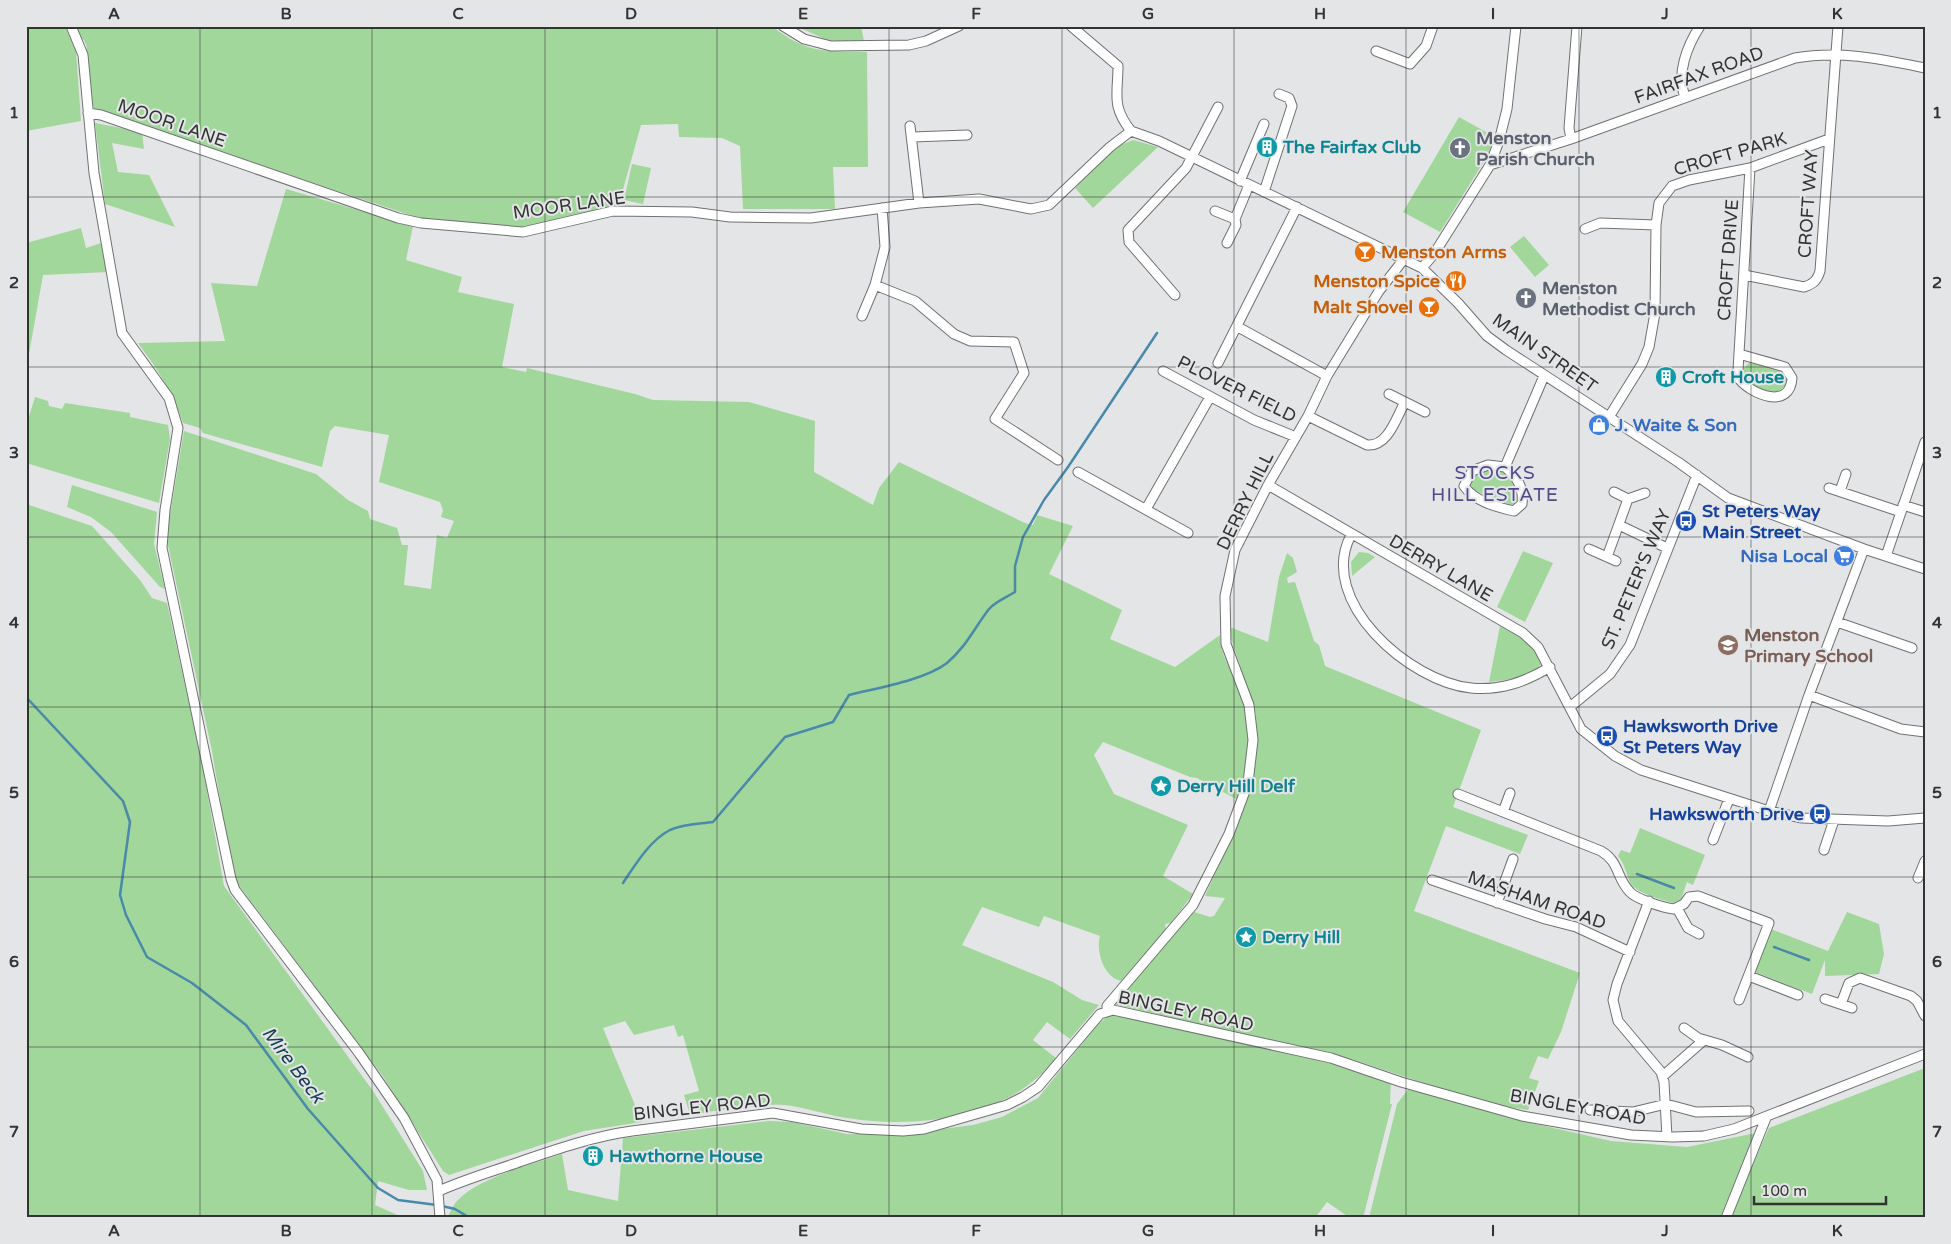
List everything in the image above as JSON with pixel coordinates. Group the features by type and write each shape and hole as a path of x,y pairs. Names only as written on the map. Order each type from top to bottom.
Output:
{"street":[{"path":"71,26 83,55 94,174 122,334 168,398 178,428 165,510 162,548 231,879 235,890 359,1053 404,1118 430,1165 439,1191 440,1218"},
{"path":"783,26 809,42 831,46 909,45 926,41 959,26"},
{"path":"1071,26 1118,66 1115,89 1116,106 1122,120 1131,131"},
{"path":"1376,51 1410,64 1426,46 1433,26"},
{"path":"1422,268 1434,254 1490,165 1499,141 1507,109 1516,26"},
{"path":"1571,140 1569,128 1577,26"},
{"path":"1685,97 1681,88 1686,54 1700,26"},
{"name":"CROFT WAY","path":"1744,276 1804,287 1818,279 1838,26"},
{"name":"FAIRFAX ROAD","path":"1490,165 1571,140 1795,58 1837,54 1867,56 1925,68"},
{"path":"1264,192 1292,106 1289,98 1279,94"},
{"path":"1175,295 1129,242 1128,230 1186,168 1218,107"},
{"name":"MOOR LANE","path":"88,113 398,218 421,223 523,232 613,211 692,212 730,217 811,218 920,203 979,199 1031,208 1049,206 1110,147 1131,131"},
{"path":"1240,181 1264,124"},
{"path":"910,126 920,203"},
{"name":"MAIN STREET","path":"1131,131 1159,141 1422,268 1458,303 1487,336 1544,376 1697,475 1728,498 1864,549 1925,569"},
{"path":"912,137 967,136"},
{"name":"CROFT PARK","path":"1610,417 1642,364 1649,347 1655,314 1656,225 1659,203 1672,186 1689,180 1750,168 1829,140"},
{"name":"CROFT DRIVE","path":"1739,354 1785,367 1792,378 1788,390 1781,396 1769,397 1742,383 1738,370 1750,168"},
{"path":"1227,243 1236,225 1235,219 1249,185"},
{"path":"1218,363 1238,327 1297,207"},
{"path":"862,316 875,285 885,248 882,208"},
{"path":"1215,211 1235,219"},
{"path":"1585,229 1600,223 1656,225"},
{"name":"DERRY HILL","path":"1107,1011 1107,1006 1193,905 1228,834 1248,783 1252,731 1248,705 1226,644 1225,596 1235,550 1268,485 1308,416 1327,376 1379,291 1404,259"},
{"path":"875,285 915,301 954,334 970,341 1014,342 1024,373 996,419 1058,460"},
{"path":"1238,327 1327,376"},
{"name":"PLOVER FIELD","path":"1163,371 1254,420 1296,437"},
{"path":"1504,467 1544,376"},
{"path":"1389,394 1425,412"},
{"path":"1146,509 1210,397"},
{"path":"1308,416 1367,445 1376,446 1384,441 1405,402"},
{"path":"1886,556 1925,442"},
{"path":"1488,466 1504,467 1514,475 1523,494 1522,504 1514,511 1498,508 1469,494 1464,486 1472,471 1488,466"},
{"path":"1078,472 1188,533"},
{"path":"1840,491 1846,474"},
{"name":"ST. PETER'S WAY","path":"1570,707 1610,674 1630,645 1697,475"},
{"name":"DERRY LANE","path":"1268,485 1522,633 1538,647 1570,707"},
{"path":"1829,488 1902,508 1925,512"},
{"path":"1614,492 1628,499 1645,494"},
{"path":"1607,556 1628,499"},
{"path":"1619,525 1667,548"},
{"path":"1351,535 1345,546 1344,568 1346,585 1360,617 1383,642 1415,666 1452,684 1485,689 1520,683 1550,668"},
{"path":"1589,549 1616,560"},
{"path":"1769,811 1809,695 1864,549"},
{"path":"1837,622 1912,648"},
{"path":"1809,695 1901,729 1925,732"},
{"path":"1570,707 1581,729 1615,756 1642,770 1729,799 1769,811 1802,818 1834,820 1925,818"},
{"path":"1502,812 1510,793"},
{"path":"1458,794 1607,855 1613,860 1630,893 1649,901 1669,909 1677,908 1689,898 1698,896 1769,923 1739,1000"},
{"path":"1712,840 1729,799"},
{"path":"1824,850 1834,820"},
{"path":"1497,903 1513,858"},
{"path":"1918,878 1925,861"},
{"name":"MASHAM ROAD","path":"1432,880 1497,903 1576,927 1630,952"},
{"path":"1649,901 1614,993 1615,1014 1622,1026 1658,1067 1663,1076 1666,1104 1666,1137"},
{"path":"1677,908 1688,928 1699,934"},
{"path":"1748,976 1798,994"},
{"path":"1841,1004 1849,983 1860,978 1911,996 1917,1001 1925,1016"},
{"path":"1825,999 1852,1008"},
{"name":"BINGLEY ROAD","path":"439,1191 457,1183 555,1150 614,1133 773,1113 861,1129 903,1131 924,1129 1007,1105 1023,1097 1038,1087 1100,1014 1107,1011 1331,1058 1401,1082 1522,1116 1616,1133 1666,1137 1721,1133 1766,1118 1925,1054"},
{"path":"1684,1028 1704,1040 1722,1045 1748,1057"},
{"path":"1663,1076 1704,1040"},
{"path":"1590,1110 1633,1112 1666,1104 1696,1112 1749,1111"},
{"path":"1726,1218 1766,1118"}],"green space":[{"path":"26,26 65,26 76,51 81,121 26,131"},
{"path":"75,26 772,26 784,35 806,46 828,51 867,52 868,167 833,167 835,209 743,209 740,146 722,138 679,137 678,124 641,125 619,204 518,231 416,217 96,111 91,103 84,53 87,47 84,40 79,38"},
{"path":"796,26 861,26 864,41 829,41"},
{"path":"1459,117 1495,137 1486,158 1440,232 1403,212"},
{"path":"95,123 142,132 144,149 112,143 118,172 149,175 175,227 105,204"},
{"path":"1133,140 1158,147 1093,208 1075,188 1118,146"},
{"path":"632,164 651,168 643,204 624,200"},
{"path":"286,189 413,226 406,260 462,277 458,292 514,304 502,367 526,372 527,368 653,400 749,402 815,421 814,472 873,505 879,488 899,462 1025,523 1033,525 1037,515 1073,526 1049,574 1122,610 1110,639 1175,667 1220,635 1224,655 1242,687 1249,705 1250,740 1238,800 1197,778 1190,777 1103,742 1094,755 1114,794 1188,825 1163,876 1193,894 1171,923 1165,924 1166,930 1121,981 1109,974 1102,962 1099,948 1100,936 1044,916 1039,927 982,907 962,945 1053,982 1082,1000 1099,1005 1070,1039 1047,1022 1033,1040 1056,1058 1036,1079 1014,1095 988,1107 961,1115 932,1120 874,1121 839,1117 784,1105 762,1105 690,1115 684,1095 699,1091 683,1035 678,1037 674,1025 634,1035 625,1021 603,1028 642,1122 584,1131 449,1175 443,1171 382,1075 237,883 231,865 212,751 168,545 169,521 184,431 316,474 348,500 368,511 370,519 397,528 402,545 408,545 404,585 431,589 437,535 447,538 454,521 441,517 443,510 440,502 379,482 389,435 335,426 330,431 322,467 203,433 200,428 183,423 164,381 138,343 225,341 211,283 257,286"},
{"path":"81,228 86,248 101,243 109,272 43,275 26,371 26,243"},
{"path":"1524,236 1549,265 1535,277 1510,247"},
{"path":"1749,363 1781,368 1788,378 1786,385 1776,392 1765,391 1744,378 1742,370"},
{"path":"35,397 48,401 49,406 62,409 65,403 130,413 130,417 168,425 170,439 159,503 26,463 26,426"},
{"path":"1488,469 1510,476 1520,498 1517,503 1511,505 1473,490 1470,483 1471,478"},
{"path":"72,485 157,512 154,544 165,589 160,587 111,532 91,517 67,507"},
{"path":"26,504 92,526 140,580 152,598 167,603 202,763 224,886 373,1091 423,1171 427,1190 409,1190 378,1181 375,1205 404,1218 26,1218"},
{"path":"1523,551 1553,563 1525,622 1497,607"},
{"path":"1359,552 1368,553 1375,557 1352,576 1351,562"},
{"path":"1287,553 1293,558 1297,572 1287,578 1288,583 1295,582 1314,641 1319,645 1325,666 1481,730 1453,807 1528,835 1520,854 1446,826 1414,911 1580,973 1561,1032 1548,1059 1538,1056 1529,1078 1539,1081 1528,1110 1488,1104 1354,1060 1113,1004 1191,911 1210,917 1214,916 1225,898 1205,896 1241,817 1252,785 1256,759 1256,714 1227,626 1268,642 1279,577"},
{"path":"1500,626 1532,646 1540,657 1541,664 1537,669 1525,676 1489,682"},
{"path":"1640,828 1705,855 1693,885 1687,882 1681,899 1673,903 1656,898 1638,890 1630,882 1618,856 1621,850 1630,853"},
{"path":"1847,912 1879,924 1884,954 1879,974 1825,976 1825,960 1812,994 1755,972 1771,929 1828,951"},
{"path":"1114,1015 1288,1053 1391,1080 1390,1104 1392,1104 1363,1218 1350,1218 1327,1202 1315,1218 447,1218 457,1201 478,1185 492,1178 562,1154 568,1190 618,1201 623,1138 769,1121 792,1122 847,1134 902,1134 973,1125 1002,1117 1038,1098 1098,1024 1107,1017"},
{"path":"1925,1068 1925,1218 1729,1218 1769,1128"},
{"path":"1409,1088 1518,1120 1611,1141 1687,1147 1756,1133 1720,1218 1369,1218 1397,1104"}],"waterway":[{"path":"623,883 644,854 663,834 680,826 713,822 785,737 833,722 849,695 914,679 938,669 954,657 989,609 1015,592 1015,566 1023,537 1044,500 1157,333"},
{"name":"Mire Beck","path":"26,697 123,801 130,822 120,895 126,915 147,957 192,983 246,1025 308,1109 378,1188 398,1200 437,1205"},
{"path":"1637,874 1674,888"},
{"path":"1774,947 1809,960"},
{"name":"Mire Beck","path":"442,1206 455,1209 470,1218"}],"place":[{"name":"The Fairfax Club","path":"1267,147"},
{"name":"Menston Parish Church","path":"1460,148"},
{"name":"Menston Arms","path":"1365,252"},
{"name":"Menston Spice","path":"1456,281"},
{"name":"Menston Methodist Church","path":"1526,298"},
{"name":"Malt Shovel","path":"1429,307"},
{"name":"Croft House","path":"1666,377"},
{"name":"J. Waite & Son","path":"1599,425"},
{"name":"St Peters Way Main Street","path":"1686,521"},
{"name":"Nisa Local","path":"1844,556"},
{"name":"Menston Primary School","path":"1728,645"},
{"name":"Hawksworth Drive St Peters Way","path":"1607,736"},
{"name":"Derry Hill Delf","path":"1161,786"},
{"name":"Hawksworth Drive","path":"1820,814"},
{"name":"Derry Hill","path":"1246,937"},
{"name":"Hawthorne House","path":"593,1156"}],"district":[{"name":"STOCKS HILL ESTATE","path":"1495,484"}]}
